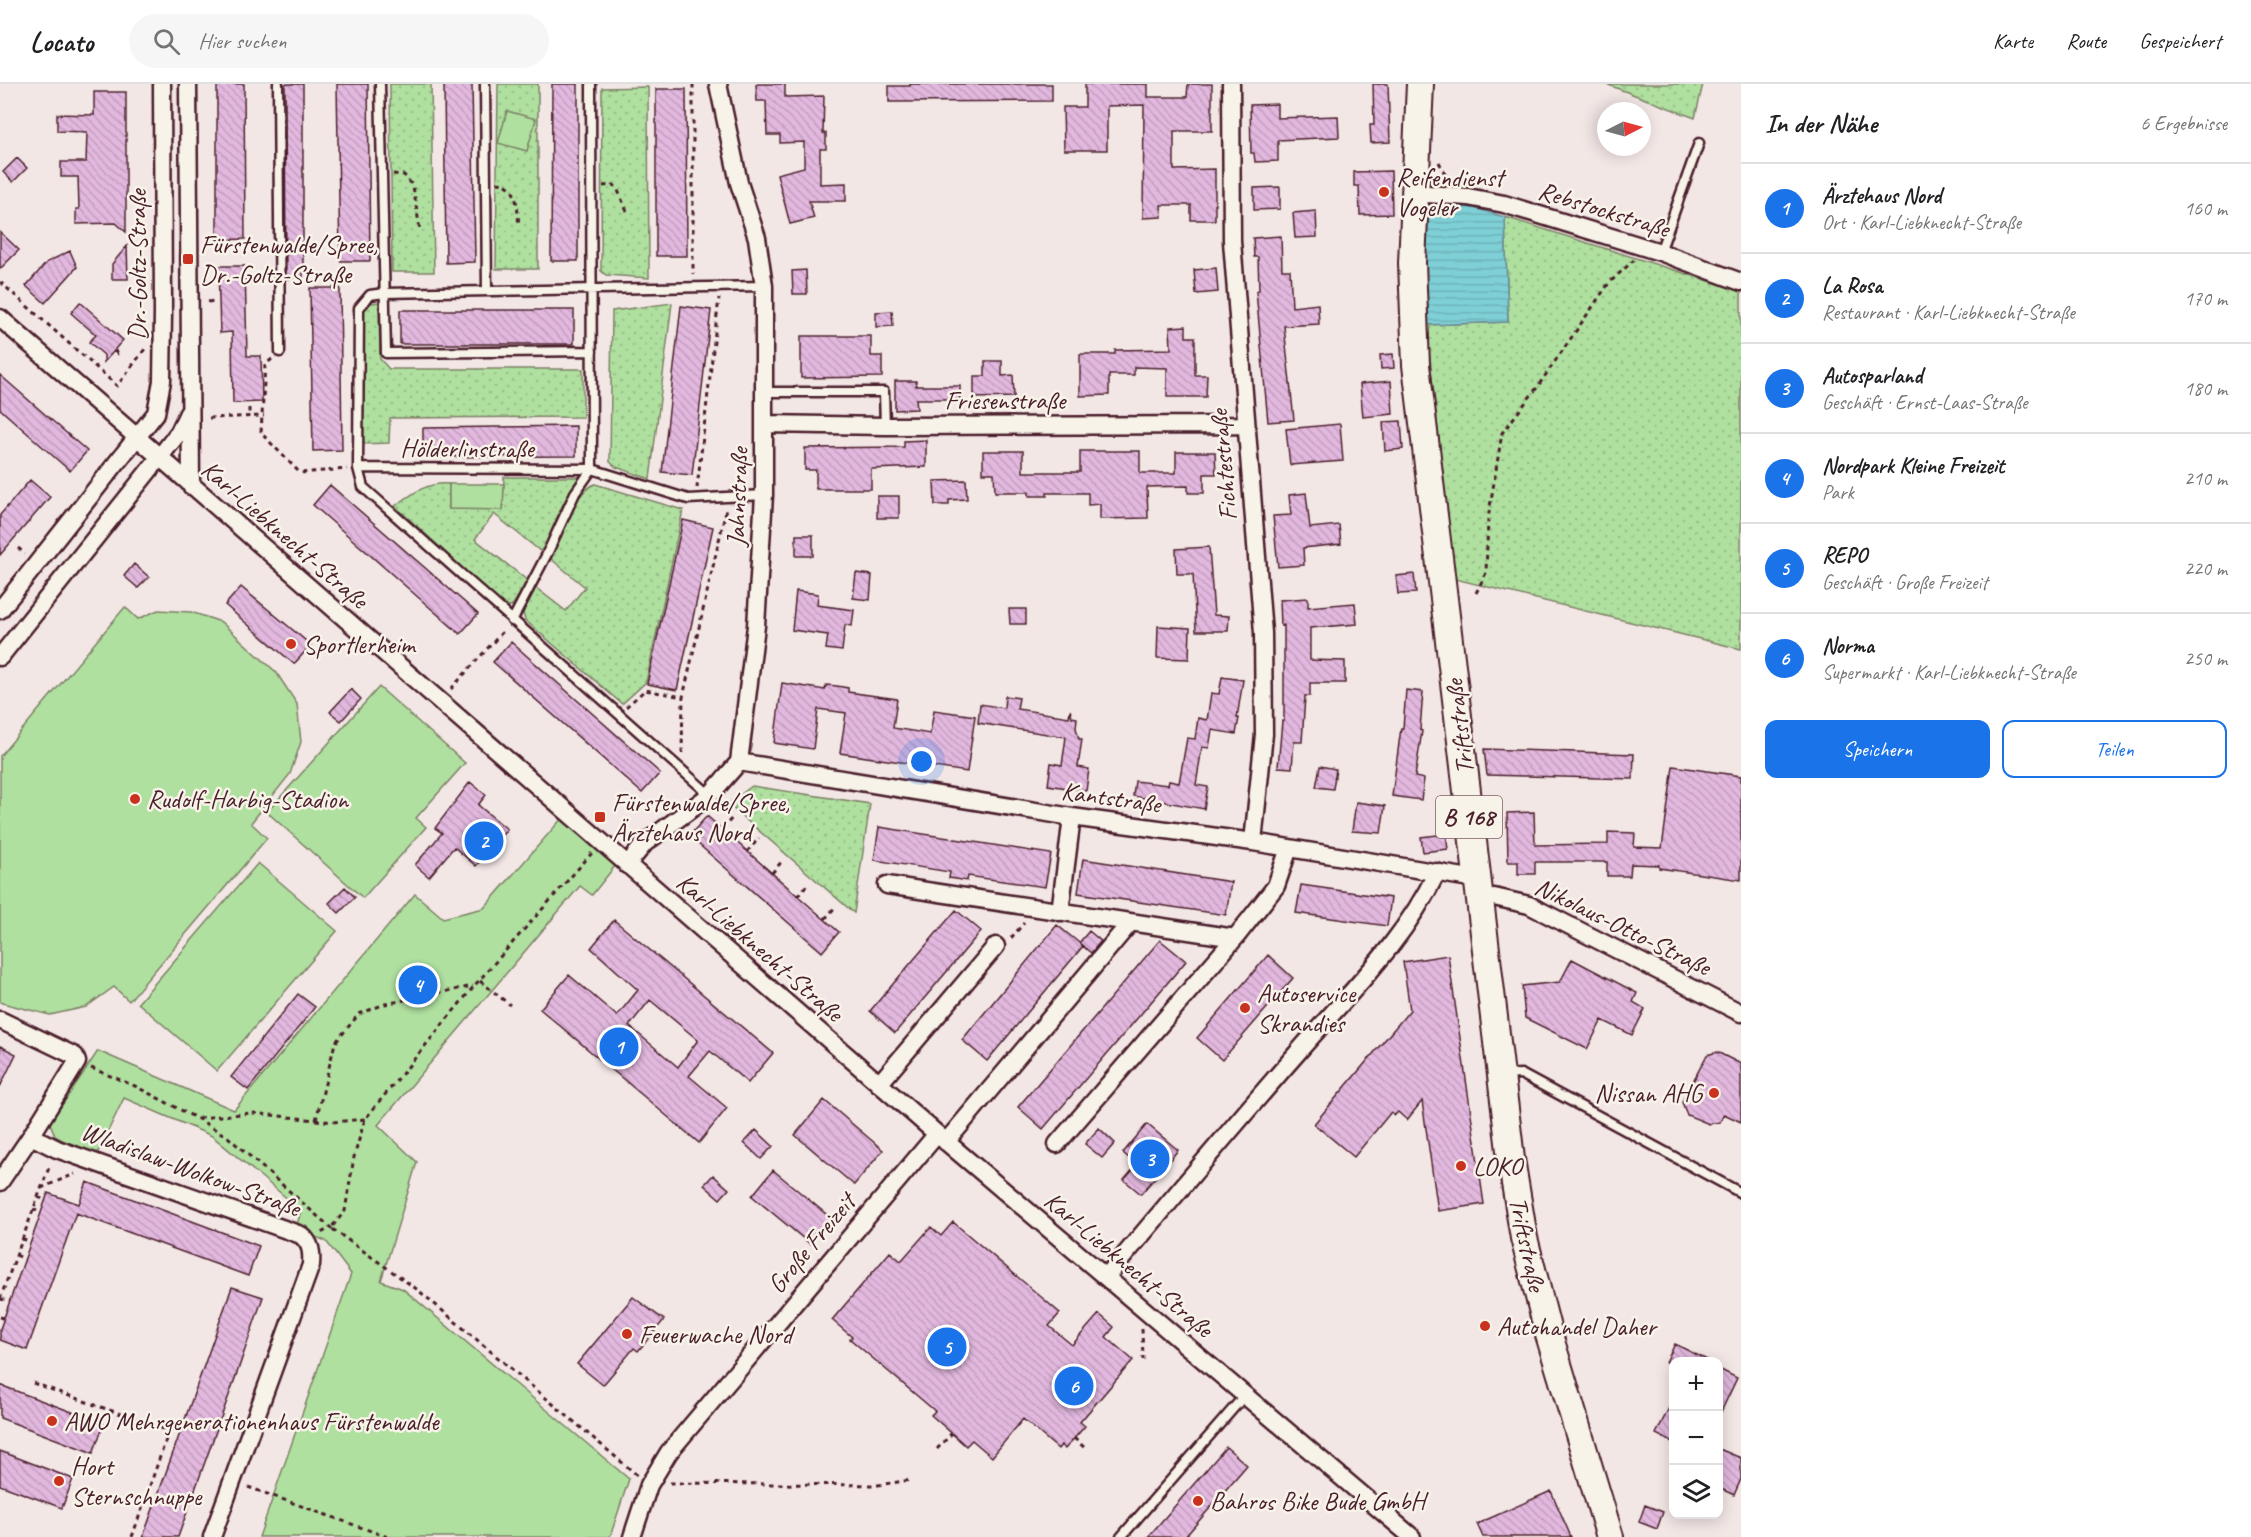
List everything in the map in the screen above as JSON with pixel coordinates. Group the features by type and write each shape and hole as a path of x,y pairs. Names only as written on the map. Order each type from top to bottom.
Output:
{"main road":[{"name":"Triftstraße","path":"1420,84 1412,263 1416,365 1500,1075 1524,1238 1547,1328 1610,1537"}],"street":[{"name":"Dr.-Goltz-Straße","path":"0,610 156,413 162,381 162,84"},
{"name":"Dr.-Goltz-Straße","path":"188,84 191,486"},
{"name":"Jahnstraße","path":"718,84 739,183 757,238 764,286 764,495 756,626 739,762"},
{"name":"Fichtestraße","path":"1231,84 1232,241 1263,633 1264,734 1253,842"},
{"name":"Rebstockstraße","path":"1414,194 1468,197 1504,204 1653,250 1741,282"},
{"name":"Karl-Liebknecht-Straße","path":"0,318 879,1084 1412,1537"},
{"name":"Dr.-Goltz-Straße","path":"3,648 159,458 179,432 190,408"},
{"name":"Friesenstraße","path":"764,424 1246,425"},
{"name":"Kantstraße","path":"739,762 1072,817 1253,842 1437,872 1478,889"},
{"path":"627,865 645,843 710,795 739,762"},
{"path":"1060,912 1072,817"},
{"path":"1057,1144 1235,938 1276,886 1289,848"},
{"path":"1106,1277 1299,1050 1395,943 1422,903 1437,872"},
{"path":"887,885 1235,938"},
{"name":"Nikolaus-Otto-Straße","path":"1478,889 1494,897 1528,904 1741,1013"},
{"path":"942,1138 1131,923"},
{"path":"879,1084 996,946"},
{"path":"0,1020 76,1059 31,1136 0,1182"},
{"name":"Wladislaw-Wolkow-Straße","path":"31,1136 57,1149 301,1235 307,1240 312,1252 311,1265 212,1537"},
{"name":"Große Freizeit","path":"632,1537 649,1485 669,1452 942,1138"}],"lane":[{"path":"278,84 280,352"},
{"path":"380,84 386,353 592,351"},
{"path":"485,84 487,291"},
{"path":"512,621 547,554 571,501 592,470 591,84"},
{"path":"1653,250 1699,143"},
{"path":"710,795 363,487 358,468 358,308 370,295 384,293 764,286"},
{"path":"765,392 884,392 885,426"},
{"name":"Hölderlinstraße","path":"358,468 592,470 671,495 696,499 764,495"},
{"path":"1500,1075 1521,1074 1741,1193"},
{"path":"1121,1537 1245,1395"}],"path":[{"path":"693,84 693,287"},
{"path":"382,175 399,174 409,180 413,186 420,230"},
{"path":"486,183 502,183 514,192 519,226"},
{"path":"592,186 614,185 628,214"},
{"path":"1476,593 1486,573 1488,519 1502,433 1536,389 1610,283 1631,264 1653,250"},
{"path":"0,282 117,386 146,348"},
{"path":"696,499 721,287"},
{"path":"208,302 214,301"},
{"path":"280,352 265,365 264,416 261,433 300,473 358,468"},
{"path":"249,408 249,417"},
{"path":"209,418 264,416"},
{"path":"682,770 683,697 730,496"},
{"path":"440,703 512,621"},
{"path":"618,714 645,690 683,697"},
{"path":"722,829 734,816"},
{"path":"747,852 759,838"},
{"path":"307,1240 331,1228 345,1211 354,1157 364,1119 475,985 601,843"},
{"path":"772,873 783,860"},
{"path":"798,896 809,882"},
{"path":"825,919 836,906"},
{"path":"996,946 1007,943 1036,908"},
{"path":"480,981 510,1005"},
{"path":"316,1120 335,1043 359,1014 385,1004 475,985"},
{"path":"76,1059 135,1086 228,1137 331,1228 418,1290 649,1485 672,1483 878,1485 911,1480"},
{"path":"198,1119 252,1113 333,1122 364,1119"},
{"path":"10,1301 0,1299 57,1149"},
{"path":"41,1188 79,1173"},
{"path":"38,1197 46,1200"},
{"path":"33,1209 41,1213"},
{"path":"22,1239 31,1242"},
{"path":"16,1255 25,1259"},
{"path":"1142,1328 1143,1360"},
{"path":"33,1383 169,1431 132,1537"},
{"path":"937,1449 952,1433"},
{"path":"1074,1438 1087,1449"},
{"path":"232,1481 388,1537"}],"green space":[{"path":"390,84 431,84 434,272 392,272"},
{"path":"498,84 538,84 538,269 496,269"},
{"path":"1606,84 1703,84 1695,118"},
{"path":"648,87 649,278 606,275 601,271 602,88"},
{"path":"507,111 536,119 527,151 498,143"},
{"path":"1505,217 1741,291 1741,649 1455,579 1426,325 1508,322"},
{"path":"379,302 380,359 389,369 583,369 583,417 390,418 389,443 361,444 361,313 370,303"},
{"path":"672,303 650,479 616,467 610,462 612,311"},
{"path":"504,477 579,477 562,506 545,546 540,551 494,514 475,539 528,581 512,606 506,608 395,506 427,487 449,484 449,509 503,509"},
{"path":"449,484 504,484 503,510 449,509"},
{"path":"595,484 683,510 646,682 622,704 525,620 523,613 536,588 566,611 585,587 550,558 562,528 580,496"},
{"name":"Rudolf-Harbig-Stadion","path":"125,607 138,619 158,610 191,612 221,622 276,672 297,704 301,742 290,774 251,823 267,838 129,1001 114,987 86,1007 50,1015 0,1002 0,756"},
{"path":"379,687 465,763 416,818 426,827 363,898 267,812"},
{"path":"752,786 870,804 854,913 728,804"},
{"path":"563,817 615,866 592,895 580,886 378,1125 417,1162 381,1281 403,1289 629,1479 610,1537 259,1537 351,1274 326,1241 296,1229 301,1210 212,1136 124,1098 95,1158 55,1136 50,1123 98,1051 234,1110 415,894 443,918 484,908"},
{"path":"258,863 337,931 217,1071 138,1003"}],"water":[{"path":"1437,206 1471,207 1505,217 1508,322 1426,325 1426,216 1428,211"}],"building":[{"path":"217,84 244,84 245,239 217,240"},
{"path":"285,84 303,84 303,278 286,279"},
{"path":"337,84 368,84 370,261 340,261"},
{"path":"444,84 472,84 475,262 446,263"},
{"path":"552,84 578,84 578,261 551,261"},
{"path":"756,84 785,84 785,97 824,96 823,133 826,133 826,149 820,149 820,184 846,183 846,201 809,201 814,218 790,224 777,174 804,167 804,142 780,143 780,135 767,135 766,101 757,101"},
{"path":"910,84 1052,84 1052,101 889,102 889,86 910,86"},
{"path":"1085,84 1148,84 1148,97 1187,97 1188,84 1212,84 1212,131 1174,131 1174,170 1215,169 1215,220 1191,220 1191,205 1161,205 1162,217 1143,218 1144,105 1107,106 1107,150 1064,150 1063,107 1085,107"},
{"path":"1373,84 1388,84 1390,142 1371,143 1370,125 1374,125"},
{"path":"656,89 686,89 687,256 656,256"},
{"path":"94,92 126,92 126,232 116,223 76,224 76,209 79,209 78,177 61,177 61,162 86,162 87,132 57,131 57,114 94,115"},
{"path":"1277,104 1277,118 1338,116 1339,137 1278,140 1278,161 1255,162 1254,153 1251,153 1250,105"},
{"path":"17,158 27,168 13,182 3,172"},
{"name":"Reifendienst Vogeler","path":"1391,171 1392,214 1360,215 1359,186 1354,186 1354,172"},
{"path":"1280,187 1280,209 1254,210 1254,188"},
{"path":"1316,211 1317,237 1295,238 1293,213"},
{"path":"0,232 19,250 0,269"},
{"path":"1281,236 1282,270 1290,270 1292,307 1318,304 1319,324 1284,326 1294,420 1268,422 1256,291 1259,290 1258,257 1254,257 1253,238"},
{"path":"127,246 128,279 112,279 112,264"},
{"path":"70,251 77,267 45,303 26,286 47,262"},
{"path":"218,266 245,266 247,356 261,356 262,402 233,403 232,332 220,333"},
{"path":"1216,268 1218,292 1196,294 1194,270"},
{"path":"806,270 807,294 793,294 792,271"},
{"path":"310,288 340,288 342,450 313,451"},
{"path":"80,302 123,340 115,349 118,355 114,351 104,362 104,355 89,342 96,335 71,313"},
{"path":"681,306 711,310 692,475 662,472"},
{"path":"400,310 574,310 574,344 400,344"},
{"path":"892,311 893,326 876,327 876,312"},
{"path":"1186,326 1186,337 1195,337 1195,375 1207,375 1206,397 1167,397 1167,368 1134,367 1134,375 1109,375 1109,395 1080,396 1080,354 1115,354 1115,350 1171,349 1170,327"},
{"path":"801,336 871,336 871,356 882,356 882,377 801,378"},
{"path":"1393,354 1394,368 1381,369 1380,355"},
{"path":"985,361 1002,361 1002,376 1013,375 1014,397 974,398 974,376 985,376"},
{"path":"0,375 87,451 70,471 0,409"},
{"path":"895,381 916,381 916,386 960,386 960,399 916,399 917,409 895,410"},
{"path":"1391,381 1393,414 1363,417 1360,384"},
{"path":"1401,421 1403,449 1385,451 1383,422"},
{"path":"1340,424 1343,461 1290,465 1286,429"},
{"path":"576,426 576,456 423,457 423,428"},
{"path":"926,440 926,467 871,469 871,489 816,489 816,470 805,470 805,448 904,447 904,441"},
{"path":"983,451 1023,451 1023,472 1080,472 1080,451 1140,451 1140,473 1176,473 1176,452 1215,452 1216,474 1204,474 1204,493 1188,493 1188,486 1147,487 1148,518 1100,519 1100,504 1088,505 1088,493 1047,493 1047,496 1029,496 1029,492 995,492 994,473 983,473"},
{"path":"30,480 50,497 0,555 0,515"},
{"path":"966,480 967,499 949,500 949,505 935,505 934,481"},
{"path":"330,485 478,614 460,634 313,505"},
{"path":"1306,493 1310,528 1339,525 1341,544 1303,548 1304,565 1278,567 1273,516 1291,515 1289,495"},
{"path":"877,496 899,496 899,518 877,518"},
{"path":"683,520 713,527 677,690 647,684"},
{"path":"796,535 813,535 813,556 796,556"},
{"path":"1209,547 1214,615 1229,616 1228,631 1196,631 1193,574 1177,574 1176,549"},
{"path":"134,564 149,577 138,588 124,576"},
{"path":"856,573 872,575 870,600 853,598"},
{"path":"1414,574 1416,593 1398,594 1396,576"},
{"path":"241,587 311,645 294,664 225,605"},
{"path":"796,591 818,594 817,605 854,610 852,626 845,625 842,651 826,649 828,635 792,630"},
{"path":"1308,598 1308,607 1355,603 1357,624 1310,628 1310,660 1345,661 1345,683 1310,683 1310,696 1305,696 1302,742 1294,742 1292,768 1278,767 1282,721 1284,721 1284,625 1281,626 1280,600"},
{"path":"1009,609 1026,609 1026,624 1010,624"},
{"path":"1158,626 1190,628 1189,659 1157,658"},
{"path":"511,642 660,773 642,793 493,662"},
{"path":"1222,677 1243,680 1237,718 1239,718 1236,734 1212,730 1209,748 1202,747 1196,785 1208,787 1204,809 1133,796 1135,781 1168,785 1169,781 1179,783 1187,738 1195,739 1198,718 1207,720 1211,693 1219,694"},
{"path":"782,683 825,690 826,685 837,686 848,688 848,692 897,699 893,728 930,734 934,710 975,716 967,772 840,753 846,713 818,709 813,749 774,743"},
{"path":"351,689 361,699 341,721 330,712"},
{"path":"1406,690 1423,692 1420,730 1422,731 1415,777 1424,779 1421,800 1392,796 1401,728 1403,728"},
{"path":"1005,696 1019,698 1017,709 1069,717 1070,710 1072,717 1077,718 1076,728 1079,739 1082,739 1078,767 1089,769 1086,791 1048,785 1051,763 1062,765 1066,737 978,723 980,704 1004,708"},
{"path":"1484,749 1634,754 1633,779 1487,775"},
{"path":"1320,766 1336,769 1333,789 1316,787"},
{"path":"1673,766 1741,776 1741,880 1659,868 1659,865 1631,864 1630,876 1607,876 1607,862 1535,862 1535,874 1518,874 1518,862 1508,862 1507,813 1534,812 1535,845 1608,844 1608,832 1635,833 1634,847 1662,848"},
{"path":"470,782 486,795 478,805 507,829 476,866 454,847 429,877 415,865 442,833 435,828"},
{"path":"1356,802 1385,806 1381,833 1352,831"},
{"path":"707,816 839,932 822,952 689,836"},
{"path":"879,827 1051,854 1045,887 968,876 967,881 949,878 950,872 874,860"},
{"path":"1446,834 1448,849 1423,852 1421,837"},
{"path":"1083,859 1231,882 1226,915 1078,893"},
{"path":"1301,885 1391,898 1387,926 1296,913"},
{"path":"345,887 355,897 339,913 329,903"},
{"path":"956,910 981,931 895,1033 870,1011"},
{"path":"614,920 773,1053 748,1083 710,1051 689,1076 727,1108 699,1143 540,1009 569,975 617,1016 638,990 591,948","holes":["650,1000 698,1040 678,1067 629,1026"]},
{"path":"1057,925 1083,946 987,1061 962,1040"},
{"path":"1089,931 1101,941 1091,953 1079,943"},
{"path":"1160,940 1186,961 1043,1129 1018,1107"},
{"name":"Autoservice Skrandies","path":"1268,955 1293,978 1222,1060 1197,1038"},
{"path":"1448,955 1484,1204 1438,1211 1422,1101 1407,1120 1398,1112 1395,1115 1391,1112 1354,1157 1314,1124 1410,1010 1403,962"},
{"path":"1572,959 1637,993 1633,1002 1645,1009 1632,1035 1602,1020 1587,1049 1525,1018 1522,986 1560,982"},
{"path":"298,994 315,1007 248,1090 231,1077"},
{"path":"0,1046 16,1054 0,1087"},
{"name":"Nissan AHG","path":"1717,1052 1741,1064 1741,1122 1724,1114 1720,1122 1709,1124 1687,1115 1682,1102 1707,1055"},
{"path":"824,1100 883,1150 854,1185 795,1135"},
{"path":"1147,1124 1178,1150 1141,1194 1124,1180 1137,1165 1123,1153"},
{"path":"1099,1128 1115,1143 1102,1158 1085,1144"},
{"path":"756,1130 773,1146 761,1159 744,1143"},
{"path":"773,1170 831,1218 810,1244 752,1196"},
{"path":"713,1175 729,1189 720,1199 704,1185"},
{"path":"87,1182 259,1246 248,1276 76,1213 27,1350 0,1340 0,1329 48,1193 79,1204"},
{"path":"953,1222 1060,1313 1049,1326 1072,1345 1099,1314 1114,1327 1106,1337 1133,1360 1080,1422 1085,1426 1065,1449 1061,1445 1058,1449 1023,1419 992,1457 972,1440 966,1446 931,1415 935,1411 850,1339 852,1337 832,1320 890,1252 901,1261 931,1227 941,1236"},
{"path":"232,1287 263,1297 237,1373 178,1537 143,1537"},
{"name":"Feuerwache Nord","path":"633,1297 664,1320 638,1351 634,1348 603,1385 577,1364"},
{"path":"1675,1344 1701,1357 1669,1357 1669,1362 1666,1362"},
{"path":"1723,1371 1737,1378 1723,1408"},
{"name":"AWO Mehrgenerationenhaus Fürstenwalde","path":"0,1385 104,1424 93,1453 0,1418"},
{"path":"1669,1408 1669,1440 1656,1434"},
{"name":"Bahros Bike Bude GmbH","path":"1226,1447 1247,1465 1185,1537 1148,1537"},
{"path":"0,1451 73,1479 62,1508 0,1485"},
{"path":"1723,1451 1741,1458 1741,1479 1734,1495 1723,1490"},
{"path":"1551,1491 1571,1537 1483,1537 1477,1524"},
{"path":"1645,1505 1663,1512 1657,1529 1639,1522"}],"place":[{"name":"Reifendienst Vogeler","path":"1384,192"},
{"name":"Fürstenwalde/Spree, Dr.-Goltz-Straße","path":"188,259"},
{"name":"Sportlerheim","path":"291,644"},
{"name":"Rudolf-Harbig-Stadion","path":"135,799"},
{"name":"Fürstenwalde/Spree, Ärztehaus Nord","path":"600,817"},
{"name":"La Rosa","path":"484,841"},
{"name":"Nordpark Kleine Freizeit","path":"418,985"},
{"name":"Autoservice Skrandies","path":"1245,1008"},
{"name":"Ärztehaus Nord","path":"619,1047"},
{"name":"Nissan AHG","path":"1714,1093"},
{"name":"Autosparland","path":"1150,1159"},
{"name":"LOKO","path":"1461,1166"},
{"name":"Autohandel Daher","path":"1485,1326"},
{"name":"Feuerwache Nord","path":"627,1334"},
{"name":"REPO","path":"947,1347"},
{"name":"Norma","path":"1074,1386"},
{"name":"AWO Mehrgenerationenhaus Fürstenwalde","path":"52,1421"},
{"name":"Hort Sternschnuppe","path":"59,1481"},
{"name":"Bahros Bike Bude GmbH","path":"1198,1501"}]}
